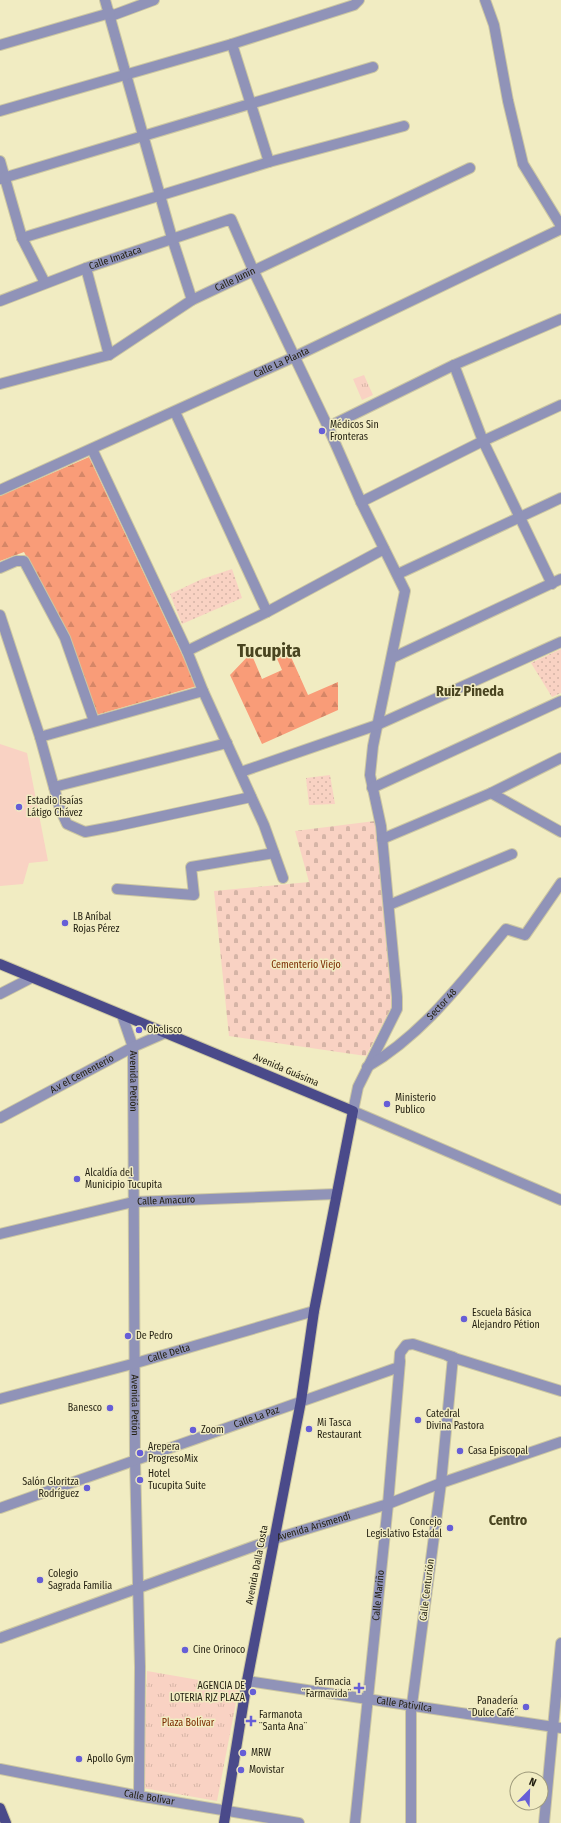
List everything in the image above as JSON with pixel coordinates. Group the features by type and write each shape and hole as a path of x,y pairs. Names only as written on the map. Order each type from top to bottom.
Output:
{"main road":[{"name":"Avenida Guásima","path":"0,964 353,1111"},
{"name":"Avenida Dalla Costa","path":"224,1823 247,1681 301,1401 314,1311 353,1111"},
{"path":"0,1808 6,1823"}],"street":[{"path":"105,0 111,15 145,135 172,238 192,300"},
{"path":"0,44 111,15 154,0"},
{"path":"0,111 232,44 354,5 359,0"},
{"path":"485,0 494,25 508,101 523,164 561,228"},
{"path":"232,44 252,103 269,162"},
{"path":"3,179 373,67"},
{"path":"22,238 269,162 404,126"},
{"path":"0,161 3,179 22,238 45,283"},
{"name":"Calle Junín","path":"0,384 109,355 192,300 254,272 470,168"},
{"name":"Calle Imataca","path":"0,301 86,268 231,219 254,272"},
{"name":"Calle La Planta","path":"0,490 294,358 561,228"},
{"path":"86,268 109,355"},
{"path":"254,272 328,427 361,502 406,591 370,762 372,788 381,826 397,1009 358,1087 353,1111"},
{"path":"328,427 454,365 561,319"},
{"path":"392,658 556,582 483,441 454,365"},
{"path":"361,502 483,441 561,405"},
{"path":"175,412 267,612"},
{"path":"92,449 187,651 203,691 241,772 264,825 283,878"},
{"path":"398,574 561,498"},
{"path":"187,651 267,612 384,549"},
{"path":"0,568 16,561 24,561 65,638 94,721"},
{"path":"0,615 40,737 60,809 67,824 85,832 251,797"},
{"path":"241,772 377,724 561,642"},
{"path":"0,647 10,645"},
{"path":"40,737 203,691"},
{"path":"372,788 561,701"},
{"path":"54,787 227,743"},
{"path":"382,839 491,792 561,758"},
{"path":"491,792 561,832"},
{"path":"116,889 194,895 191,867 274,853"},
{"path":"389,906 512,854"},
{"name":"Sector 48","path":"368,1067 388,1055 414,1034 468,975 506,929 525,936 561,883"},
{"path":"0,994 31,978"},
{"name":"Avenida Petión","path":"122,1015 133,1047 133,1202 139,1588 139,1796"},
{"name":"A.v el Cementerio","path":"0,1118 133,1047 165,1033"},
{"name":"Avenida Guásima","path":"353,1111 561,1200"},
{"name":"Calle Amacuro","path":"0,1234 133,1202 336,1194"},
{"name":"Calle Delta","path":"0,1399 136,1363 314,1311"},
{"path":"399,1367 400,1353 406,1345 413,1344 561,1391"},
{"name":"Calle Centurión","path":"411,1823 412,1705 454,1358"},
{"name":"Calle La Paz","path":"0,1508 399,1367"},
{"name":"Calle Mariño","path":"355,1823 388,1504 399,1367"},
{"name":"Avenida Arismendi","path":"0,1638 274,1539 388,1504 440,1483 561,1442"},
{"path":"544,1823 557,1728 561,1643"},
{"name":"Calle Pativilca","path":"247,1681 557,1728"},
{"name":"Calle Bolívar","path":"0,1769 139,1796 299,1823"}],"green space":[{"path":"364,375 373,395 362,400 353,379"},
{"path":"89,457 197,686 96,715 69,638 24,552 0,561 0,496"},
{"path":"232,569 242,598 182,624 170,594 202,579"},
{"path":"287,648 308,695 338,682 338,710 262,744 230,675 251,653 262,679 282,670 275,654"},
{"path":"561,649 561,693 552,697 531,663"},
{"name":"Estadio Isaías Látigo Chávez","path":"0,744 27,753 48,861 29,863 23,884 0,886"},
{"path":"330,775 335,804 309,805 306,778"},
{"name":"Cementerio Viejo","path":"375,821 392,1006 366,1056 229,1036 214,891 309,882 295,831"},
{"name":"Plaza Bolívar","path":"147,1671 239,1687 217,1801 143,1788"}],"place":[{"name":"Médicos Sin Fronteras","path":"322,431"},
{"name":"Estadio Isaías Látigo Chávez","path":"19,807"},
{"name":"LB Aníbal Rojas Pérez","path":"65,923"},
{"name":"Obelisco","path":"139,1030"},
{"name":"Ministerio Publico","path":"387,1104"},
{"name":"Alcaldía del Municipio Tucupita","path":"77,1179"},
{"name":"Escuela Básica Alejandro Pétion","path":"464,1319"},
{"name":"De Pedro","path":"128,1336"},
{"name":"Banesco","path":"110,1408"},
{"name":"Catedral Divina Pastora","path":"418,1420"},
{"name":"Mi Tasca Restaurant","path":"309,1429"},
{"name":"Zoom","path":"193,1430"},
{"name":"Casa Episcopal","path":"460,1451"},
{"name":"Arepera ProgresoMix","path":"140,1453"},
{"name":"Hotel Tucupita Suite","path":"140,1480"},
{"name":"Salón Gloritza Rodríguez","path":"87,1488"},
{"name":"Concejo Legislativo Estadal","path":"450,1528"},
{"name":"Colegio Sagrada Familia","path":"40,1580"},
{"name":"Cine Orinoco","path":"185,1650"},
{"name":"Farmacia ¨Farmavida¨","path":"359,1688"},
{"name":"AGENCIA DE LOTERIA RJZ PLAZA","path":"253,1692"},
{"name":"Panadería ¨Dulce Café¨","path":"526,1707"},
{"name":"Farmanota ¨Santa Ana¨","path":"251,1721"},
{"name":"MRW","path":"243,1753"},
{"name":"Apollo Gym","path":"79,1759"},
{"name":"Movistar","path":"241,1770"}],"district":[{"name":"Tucupita","path":"269,651"},
{"name":"Ruiz Pineda","path":"470,691"},
{"name":"Centro","path":"508,1520"}]}
